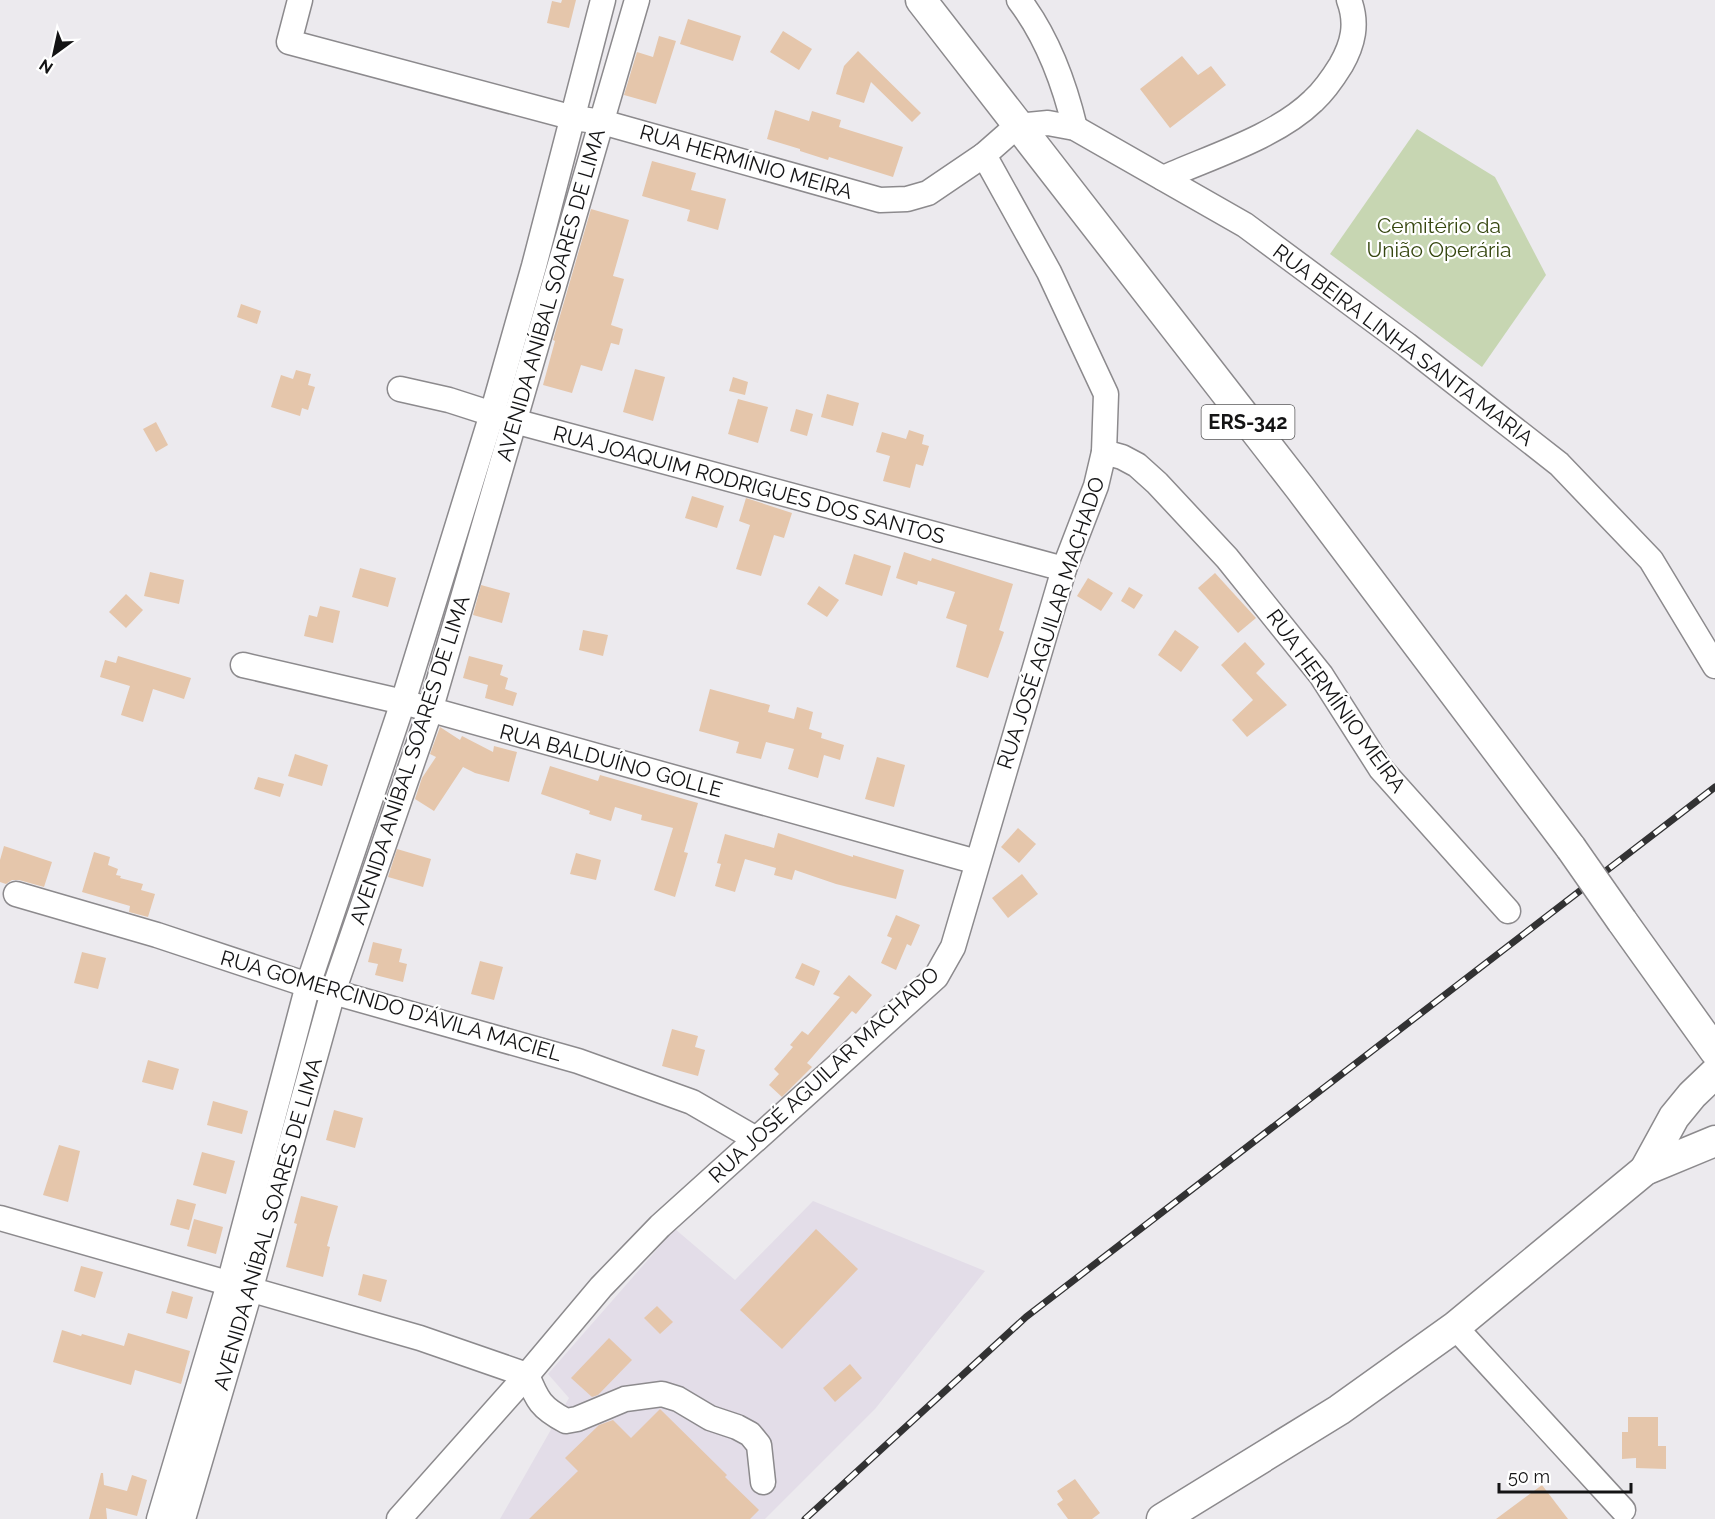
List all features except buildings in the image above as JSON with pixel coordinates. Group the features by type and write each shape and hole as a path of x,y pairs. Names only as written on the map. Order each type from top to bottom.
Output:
{"main road":[{"name":"ERS-342","path":"921,0 1300,488 1571,848 1715,1051"},
{"path":"1645,1170 1674,1117 1692,1095 1715,1074"},
{"path":"1162,1519 1339,1410 1455,1327 1645,1170 1715,1141"}],"street":[{"name":"RUA HERMÍNIO MEIRA","path":"300,0 289,42 574,117 602,122 880,200 907,199 928,193 984,155 1017,126"},
{"name":"AVENIDA ANÍBAL SOARES DE LIMA","path":"159,1519 239,1288 333,992 430,711 603,0"},
{"name":"AVENIDA ANÍBAL SOARES DE LIMA","path":"183,1519 239,1288 308,985 602,122 637,0"},
{"path":"1019,0 1038,24 1066,91 1075,128"},
{"path":"1163,178 1274,130 1313,102 1332,80 1350,48 1354,29 1353,10 1349,0"},
{"name":"RUA BEIRA LINHA SANTA MARIA","path":"1017,126 1048,123 1075,128 1245,225 1407,345 1559,464 1651,560 1715,666"},
{"name":"RUA JOSÉ AGUILAR MACHADO","path":"399,1519 645,1241 936,977 953,947 1064,569 1096,486 1104,452 1106,394 1048,272 984,155"},
{"name":"RUA JOAQUIM RODRIGUES DOS SANTOS","path":"400,389 449,400 503,418 1064,569"},
{"name":"RUA HERMÍNIO MEIRA","path":"1104,452 1122,457 1137,465 1157,483 1227,558 1322,675 1381,769 1508,911"},
{"name":"RUA BALDUÍNO GOLLE","path":"243,665 403,702 977,862"},
{"name":"RUA GOMERCINDO D'ÁVILA MACIEL","path":"16,894 157,936 308,985 578,1060 692,1102 756,1139"},
{"path":"0,1218 420,1338 527,1375 543,1407 566,1421 577,1419 625,1399 662,1394 678,1399 710,1418 750,1434 759,1445 763,1482"},
{"path":"1455,1327 1623,1510"}],"shaded area":[{"path":"813,1201 985,1271 875,1409 765,1519 500,1519 569,1398 548,1374 675,1229 735,1280"}],"green space":[{"name":"Cemitério da União Operária","path":"1417,129 1495,177 1546,275 1482,367 1330,254"}],"railway":[{"path":"805,1519 1026,1317 1715,787"}]}
